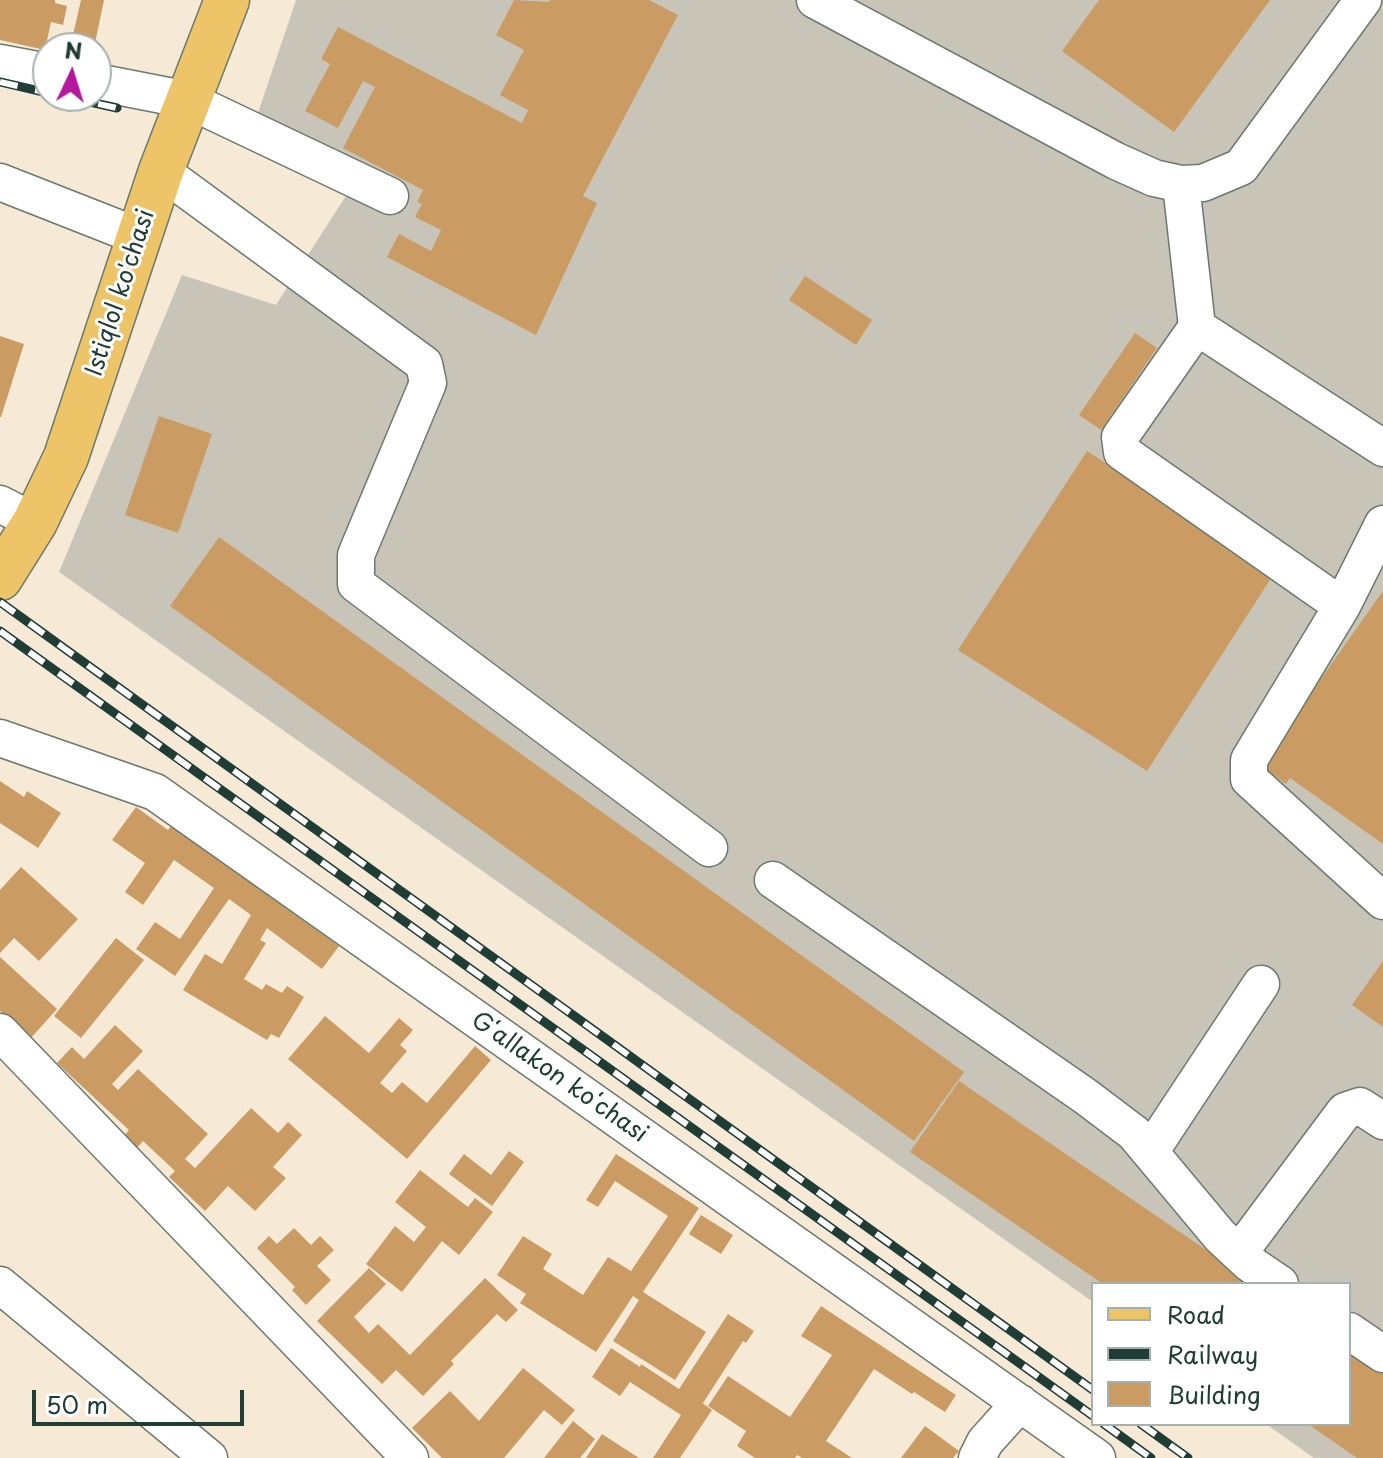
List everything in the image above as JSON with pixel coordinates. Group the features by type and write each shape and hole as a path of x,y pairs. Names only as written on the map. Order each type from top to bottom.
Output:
{"main road":[{"name":"Istiqlol ko'chasi","path":"0,578 17,513 66,457 161,171 227,0"}],"street":[{"path":"815,0 1116,161 1154,178 1181,184 1203,183 1241,167 1363,0"},
{"path":"0,63 32,69"},
{"path":"112,85 188,100 390,196"},
{"path":"161,171 424,364 428,383 356,555 356,584 709,848"},
{"path":"0,182 140,237"},
{"path":"1181,184 1197,327 1120,437 1122,452 1342,606"},
{"path":"1197,327 1383,448"},
{"path":"1383,524 1342,606 1249,760 1249,779 1383,901"},
{"name":"Gʻallakon koʻchasi","path":"0,738 155,792 1097,1458"},
{"path":"773,880 1134,1133 1220,1236 1277,1282"},
{"path":"1150,1152 1261,984"},
{"path":"0,1032 410,1458"},
{"path":"1239,1253 1345,1111 1360,1106 1383,1121"},
{"path":"0,1285 209,1458"},
{"path":"1351,1332 1383,1354"},
{"path":"977,1458 985,1442 1020,1403"}],"shaded area":[{"path":"296,0 1383,0 1383,1458 1314,1458 1269,1426 1351,1426 1351,1282 1091,1282 1091,1301 59,572 182,275 276,305 349,191 255,122"}],"building":[{"path":"0,0 55,0 55,3 67,6 63,25 51,22 49,32 32,32 32,47 0,40"},
{"path":"81,0 104,0 97,32 74,32"},
{"path":"514,0 649,0 678,15 583,196 597,203 536,335 387,257 399,234 431,251 441,230 415,217 422,204 417,202 423,190 343,148 375,87 363,81 338,128 305,111 330,64 321,59 338,27 522,123 528,110 500,95 524,50 496,35"},
{"path":"1099,0 1270,0 1174,132 1062,51"},
{"path":"805,276 872,320 856,345 789,300"},
{"path":"1135,333 1157,348 1101,430 1079,415"},
{"path":"0,336 24,344 1,417 0,417"},
{"path":"159,416 212,434 178,533 125,515"},
{"path":"1087,451 1275,572 1147,771 958,650"},
{"path":"219,537 964,1072 914,1141 170,606"},
{"path":"1383,591 1383,844 1290,778 1286,784 1260,765"},
{"path":"0,781 24,797 27,791 61,813 38,848 0,823"},
{"path":"136,807 168,830 171,826 339,946 322,969 267,928 260,940 266,943 244,979 262,990 266,984 282,993 287,986 304,997 279,1038 271,1034 267,1040 183,990 205,954 222,964 251,915 229,899 175,976 136,949 155,922 180,939 214,888 174,860 143,905 125,892 145,863 112,840"},
{"path":"21,867 78,919 39,961 14,938 0,953 0,890"},
{"path":"116,938 144,960 81,1038 54,1016"},
{"path":"0,957 57,1009 30,1039 0,1011"},
{"path":"1383,961 1383,1027 1352,1005"},
{"path":"325,1016 369,1053 399,1018 413,1030 400,1045 407,1051 380,1083 392,1093 402,1082 427,1103 475,1046 491,1060 407,1159 288,1059"},
{"path":"115,1025 143,1051 112,1084 118,1090 138,1069 208,1134 185,1159 195,1168 251,1108 278,1133 288,1122 302,1135 273,1167 286,1178 255,1211 228,1186 205,1211 169,1177 175,1171 143,1141 136,1149 123,1137 129,1130 57,1063 72,1047 84,1059"},
{"path":"959,1081 1253,1282 1100,1282 910,1152"},
{"path":"509,1151 524,1162 492,1206 449,1174 464,1154 491,1175"},
{"path":"616,1154 699,1208 643,1292 706,1332 675,1380 613,1341 639,1300 633,1296 596,1352 520,1303 526,1294 497,1275 523,1236 552,1254 543,1269 583,1295 608,1257 631,1271 668,1216 615,1181 598,1207 586,1200"},
{"path":"420,1170 468,1207 475,1198 493,1212 459,1255 442,1241 402,1292 366,1264 395,1226 414,1242 426,1227 395,1202"},
{"path":"701,1215 733,1235 721,1254 689,1234"},
{"path":"294,1228 311,1245 320,1236 334,1250 317,1266 331,1280 306,1305 292,1290 295,1287 257,1248 269,1236 277,1244"},
{"path":"369,1268 386,1284 354,1317 369,1333 378,1324 410,1355 485,1278 518,1310 506,1322 497,1314 451,1361 454,1364 423,1396 396,1370 382,1384 317,1321"},
{"path":"821,1306 956,1395 945,1412 874,1369 826,1441 852,1458 802,1458 797,1455 795,1458 755,1458 737,1446 746,1431 708,1406 728,1376 790,1417 832,1355 801,1336"},
{"path":"728,1314 754,1331 746,1343 743,1341 701,1402 712,1410 680,1458 653,1458 681,1415 630,1382 620,1396 592,1377 611,1348 679,1389"},
{"path":"1351,1349 1383,1371 1383,1458 1357,1458 1311,1426 1351,1426"},
{"path":"523,1368 575,1410 562,1425 544,1410 504,1458 442,1458 412,1428 450,1391 479,1421"},
{"path":"573,1421 595,1439 580,1458 544,1458"},
{"path":"925,1426 959,1451 953,1458 901,1458"},
{"path":"602,1434 639,1458 586,1458"}],"railway":[{"path":"0,82 32,89"},
{"path":"112,107 117,108"},
{"path":"0,602 1091,1389"},
{"path":"0,631 1091,1415"},
{"path":"1107,1426 1151,1458"},
{"path":"1144,1426 1188,1458"}]}
